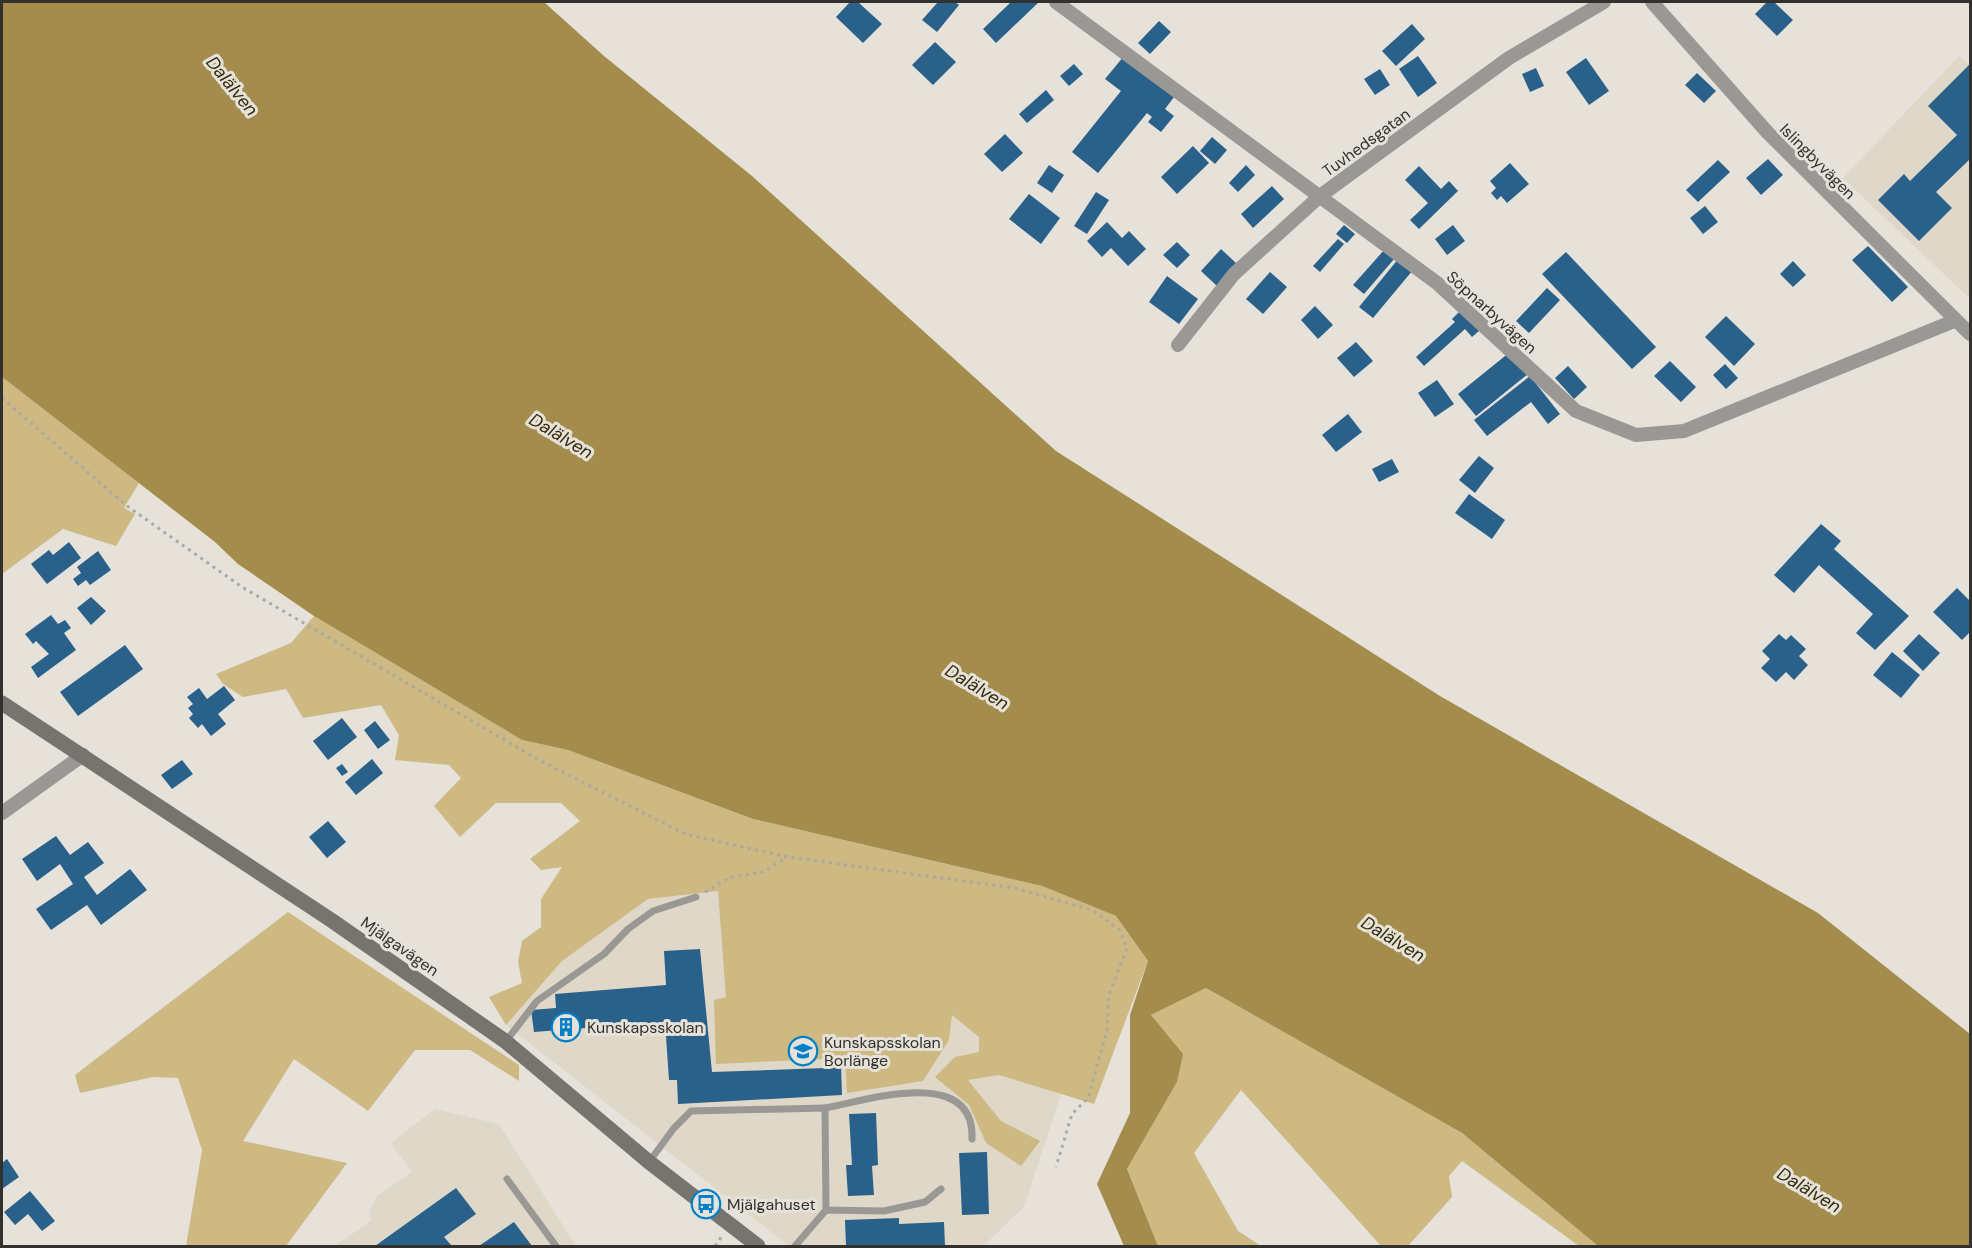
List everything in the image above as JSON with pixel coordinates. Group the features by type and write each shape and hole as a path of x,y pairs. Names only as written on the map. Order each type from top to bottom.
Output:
{"street":[{"name":"Söpnarbyvägen","path":"1056,2 1437,283 1576,411 1636,435 1684,431 1954,321"},
{"name":"Tuvhedsgatan","path":"1178,345 1234,274 1320,196 1509,58 1604,2"},
{"name":"Islingbyvägen","path":"1652,2 1768,133 1954,321 1971,334"},
{"name":"Mjälgavägen","path":"2,703 331,920 505,1041 649,1162 755,1246"},
{"path":"2,813 83,756"}],"lane":[{"path":"505,1041 537,1000 604,954 628,928 653,911 696,897"},
{"path":"649,1162 674,1128 691,1111 825,1108 923,1091 941,1095 961,1104 973,1123 972,1139"},
{"path":"795,1246 826,1210 825,1108"},
{"path":"507,1179 556,1246"},
{"path":"826,1210 884,1211 926,1202 941,1189"}],"path":[{"path":"2,399 137,513 242,587 343,647 448,705 538,760 686,834 788,857 1015,888 1092,910 1120,930 1126,948 1109,995 1107,1030 1088,1098 1072,1114 1056,1167"},
{"path":"696,897 731,877 763,872 788,857"}],"shaded area":[{"path":"1959,56 1970,66 1970,294 1968,297 1843,178"},
{"path":"2,377 139,483 124,508 135,514 116,546 63,529 2,574"},
{"path":"314,616 522,740 568,750 753,819 1042,886 1116,916 1148,961 1094,1104 999,1075 968,1080 1001,1121 1040,1141 1021,1166 986,1143 969,1105 935,1077 955,1057 979,1052 979,1037 952,1015 949,1040 923,1081 847,1093 845,1058 716,1064 714,1000 726,997 718,891 648,899 562,961 506,1025 489,997 522,983 518,962 522,941 541,927 541,899 562,867 541,870 530,859 580,821 561,803 496,803 460,837 434,806 461,778 449,765 395,760 399,735 381,705 303,718 286,689 243,697 223,684 216,674 291,643"},
{"name":"Kunskapsskolan Borlänge","path":"719,891 789,895 1067,1076 1024,1207 983,1246 789,1246 506,1025 562,961 648,899"},
{"path":"288,912 519,1065 519,1081 470,1050 415,1050 368,1111 294,1059 243,1141 347,1163 286,1246 186,1246 202,1150 178,1078 153,1077 80,1093 75,1075"},
{"path":"1206,988 1462,1133 1598,1246 1579,1246 1462,1161 1449,1176 1452,1197 1408,1246 1381,1246 1241,1090 1194,1153 1238,1231 1261,1246 1158,1246 1127,1169 1177,1082 1151,1015"},
{"path":"435,1109 499,1124 576,1246 335,1246 372,1220 369,1213 377,1196 412,1172 391,1143"}],"water":[{"name":"Dalälven","path":"2,2 544,2 604,56 752,176 1056,451 1440,696 1818,913 1970,1034 1970,1246 1598,1246 1462,1133 1206,988 1151,1015 1183,1054 1177,1082 1127,1169 1158,1246 1124,1246 1097,1184 1130,1113 1130,1015 1148,961 1116,916 1042,886 753,819 568,750 522,740 314,616 238,564 215,542 2,377"}],"building":[{"path":"850,2 858,2 882,24 863,43 836,17"},
{"path":"938,2 955,2 959,5 937,32 922,20"},
{"path":"1011,2 1039,2 996,43 983,29"},
{"path":"1767,2 1774,2 1793,20 1777,36 1755,14"},
{"path":"1159,21 1171,32 1150,54 1138,43"},
{"path":"1412,24 1425,39 1396,66 1382,51"},
{"path":"935,42 956,62 933,85 912,65"},
{"path":"1124,56 1174,97 1165,109 1174,116 1161,132 1148,122 1152,117 1147,113 1098,173 1072,152 1121,91 1105,79"},
{"path":"1418,56 1437,83 1418,97 1399,69"},
{"path":"1586,58 1609,91 1589,105 1566,72"},
{"path":"1074,64 1083,74 1069,86 1060,76"},
{"path":"1970,64 1970,159 1936,192 1952,208 1919,241 1878,200 1904,174 1910,181 1957,135 1928,106"},
{"path":"1536,68 1544,86 1530,92 1522,74"},
{"path":"1380,69 1390,85 1375,95 1364,79"},
{"path":"1697,73 1716,91 1704,103 1685,85"},
{"path":"1046,90 1054,100 1027,123 1019,114"},
{"path":"1005,134 1023,153 1002,172 984,154"},
{"path":"1212,137 1227,150 1215,164 1200,151"},
{"path":"1193,146 1209,163 1177,194 1161,177"},
{"path":"1768,159 1783,175 1761,195 1746,178"},
{"path":"1718,160 1730,172 1698,202 1686,190"},
{"path":"1510,163 1529,184 1507,203 1501,196 1497,200 1491,193 1496,188 1490,181"},
{"path":"1049,165 1064,175 1052,193 1037,183"},
{"path":"1246,165 1255,175 1238,192 1229,183"},
{"path":"1419,166 1441,189 1449,181 1458,191 1419,229 1410,220 1428,203 1405,180"},
{"path":"1272,186 1284,199 1253,228 1241,214"},
{"path":"1096,192 1109,200 1087,234 1074,226"},
{"path":"1029,194 1060,218 1041,244 1009,219"},
{"path":"1705,206 1718,222 1703,234 1690,218"},
{"path":"1107,222 1122,238 1129,231 1146,249 1128,266 1111,248 1102,257 1087,241"},
{"path":"1344,225 1355,234 1347,243 1336,234"},
{"path":"1453,225 1465,241 1447,255 1435,239"},
{"path":"1338,239 1344,244 1320,272 1313,266"},
{"path":"1177,242 1190,255 1177,268 1163,255"},
{"path":"1868,246 1908,287 1892,302 1852,260"},
{"path":"1221,249 1237,264 1217,286 1201,271"},
{"path":"1385,249 1395,258 1364,294 1353,285"},
{"path":"1566,252 1656,347 1632,369 1542,274"},
{"path":"1399,258 1413,270 1373,318 1359,307"},
{"path":"1793,261 1806,275 1793,287 1780,274"},
{"path":"1270,272 1287,287 1263,314 1246,299"},
{"path":"1167,276 1198,299 1179,324 1149,302"},
{"path":"1547,288 1560,300 1529,333 1516,321"},
{"path":"1315,306 1333,325 1318,339 1301,320"},
{"path":"1462,309 1480,330 1472,337 1465,329 1424,366 1416,357 1455,322 1452,319"},
{"path":"1726,316 1755,344 1734,366 1705,337"},
{"path":"1356,342 1373,361 1354,377 1337,358"},
{"path":"1510,352 1528,374 1476,416 1458,394"},
{"path":"1670,361 1696,387 1681,402 1654,376"},
{"path":"1725,364 1738,378 1726,389 1713,375"},
{"path":"1568,366 1587,387 1574,399 1555,378"},
{"path":"1530,376 1560,414 1548,424 1531,402 1487,436 1474,420"},
{"path":"1437,380 1454,404 1435,417 1418,393"},
{"path":"1348,414 1362,432 1336,452 1322,435"},
{"path":"1479,456 1494,468 1475,493 1459,480"},
{"path":"1392,459 1399,472 1379,482 1372,469"},
{"path":"1469,494 1505,520 1492,539 1455,513"},
{"path":"1821,524 1841,541 1834,549 1909,616 1875,650 1856,633 1873,614 1819,565 1794,593 1774,575"},
{"path":"69,542 81,558 47,584 31,564 49,550 53,555"},
{"path":"98,551 111,570 90,585 86,580 78,586 73,579 81,573 77,567"},
{"path":"1957,588 1970,601 1970,632 1962,640 1933,612"},
{"path":"91,597 106,611 91,625 77,608"},
{"path":"51,615 58,624 65,620 71,628 64,633 76,650 38,678 31,667 49,654 36,641 33,644 25,634"},
{"path":"1779,634 1786,640 1791,635 1806,649 1799,656 1808,665 1794,680 1786,672 1776,682 1761,668 1770,659 1762,651"},
{"path":"1919,634 1940,653 1923,671 1903,651"},
{"path":"125,645 143,669 78,716 60,692"},
{"path":"1892,652 1920,675 1901,698 1873,675"},
{"path":"224,686 235,700 218,714 226,724 211,736 202,724 198,728 189,718 193,714 188,708 193,704 187,697 199,688 207,699"},
{"path":"342,718 357,737 328,760 313,741"},
{"path":"375,721 390,740 378,749 364,730"},
{"path":"372,759 383,773 356,795 345,782"},
{"path":"182,760 193,774 172,789 161,775"},
{"path":"342,764 348,772 342,776 336,768"},
{"path":"328,821 346,842 327,858 309,837"},
{"path":"56,836 70,855 88,842 104,863 84,877 97,895 130,869 147,890 101,925 87,905 51,930 36,909 73,884 60,864 37,881 22,859"},
{"name":"Kunskapsskolan","path":"700,949 712,1072 826,1068 826,1064 841,1064 842,1095 678,1104 677,1080 669,1080 665,1022 534,1032 531,1010 556,1008 555,994 666,985 664,951"},
{"path":"876,1113 878,1165 872,1166 874,1195 848,1196 846,1165 852,1165 849,1114"},
{"path":"987,1152 989,1214 962,1215 959,1153"},
{"path":"7,1159 19,1177 2,1189 2,1163"},
{"path":"456,1188 476,1214 444,1237 452,1246 375,1246"},
{"path":"30,1191 55,1221 42,1231 28,1214 15,1225 4,1212"},
{"path":"899,1218 899,1224 944,1222 945,1246 846,1246 845,1220"},
{"path":"514,1222 532,1246 479,1246"}],"place":[{"name":"Kunskapsskolan","path":"566,1027"},
{"name":"Kunskapsskolan Borlänge","path":"803,1051"},
{"name":"Mjälgahuset","path":"706,1204"}]}
